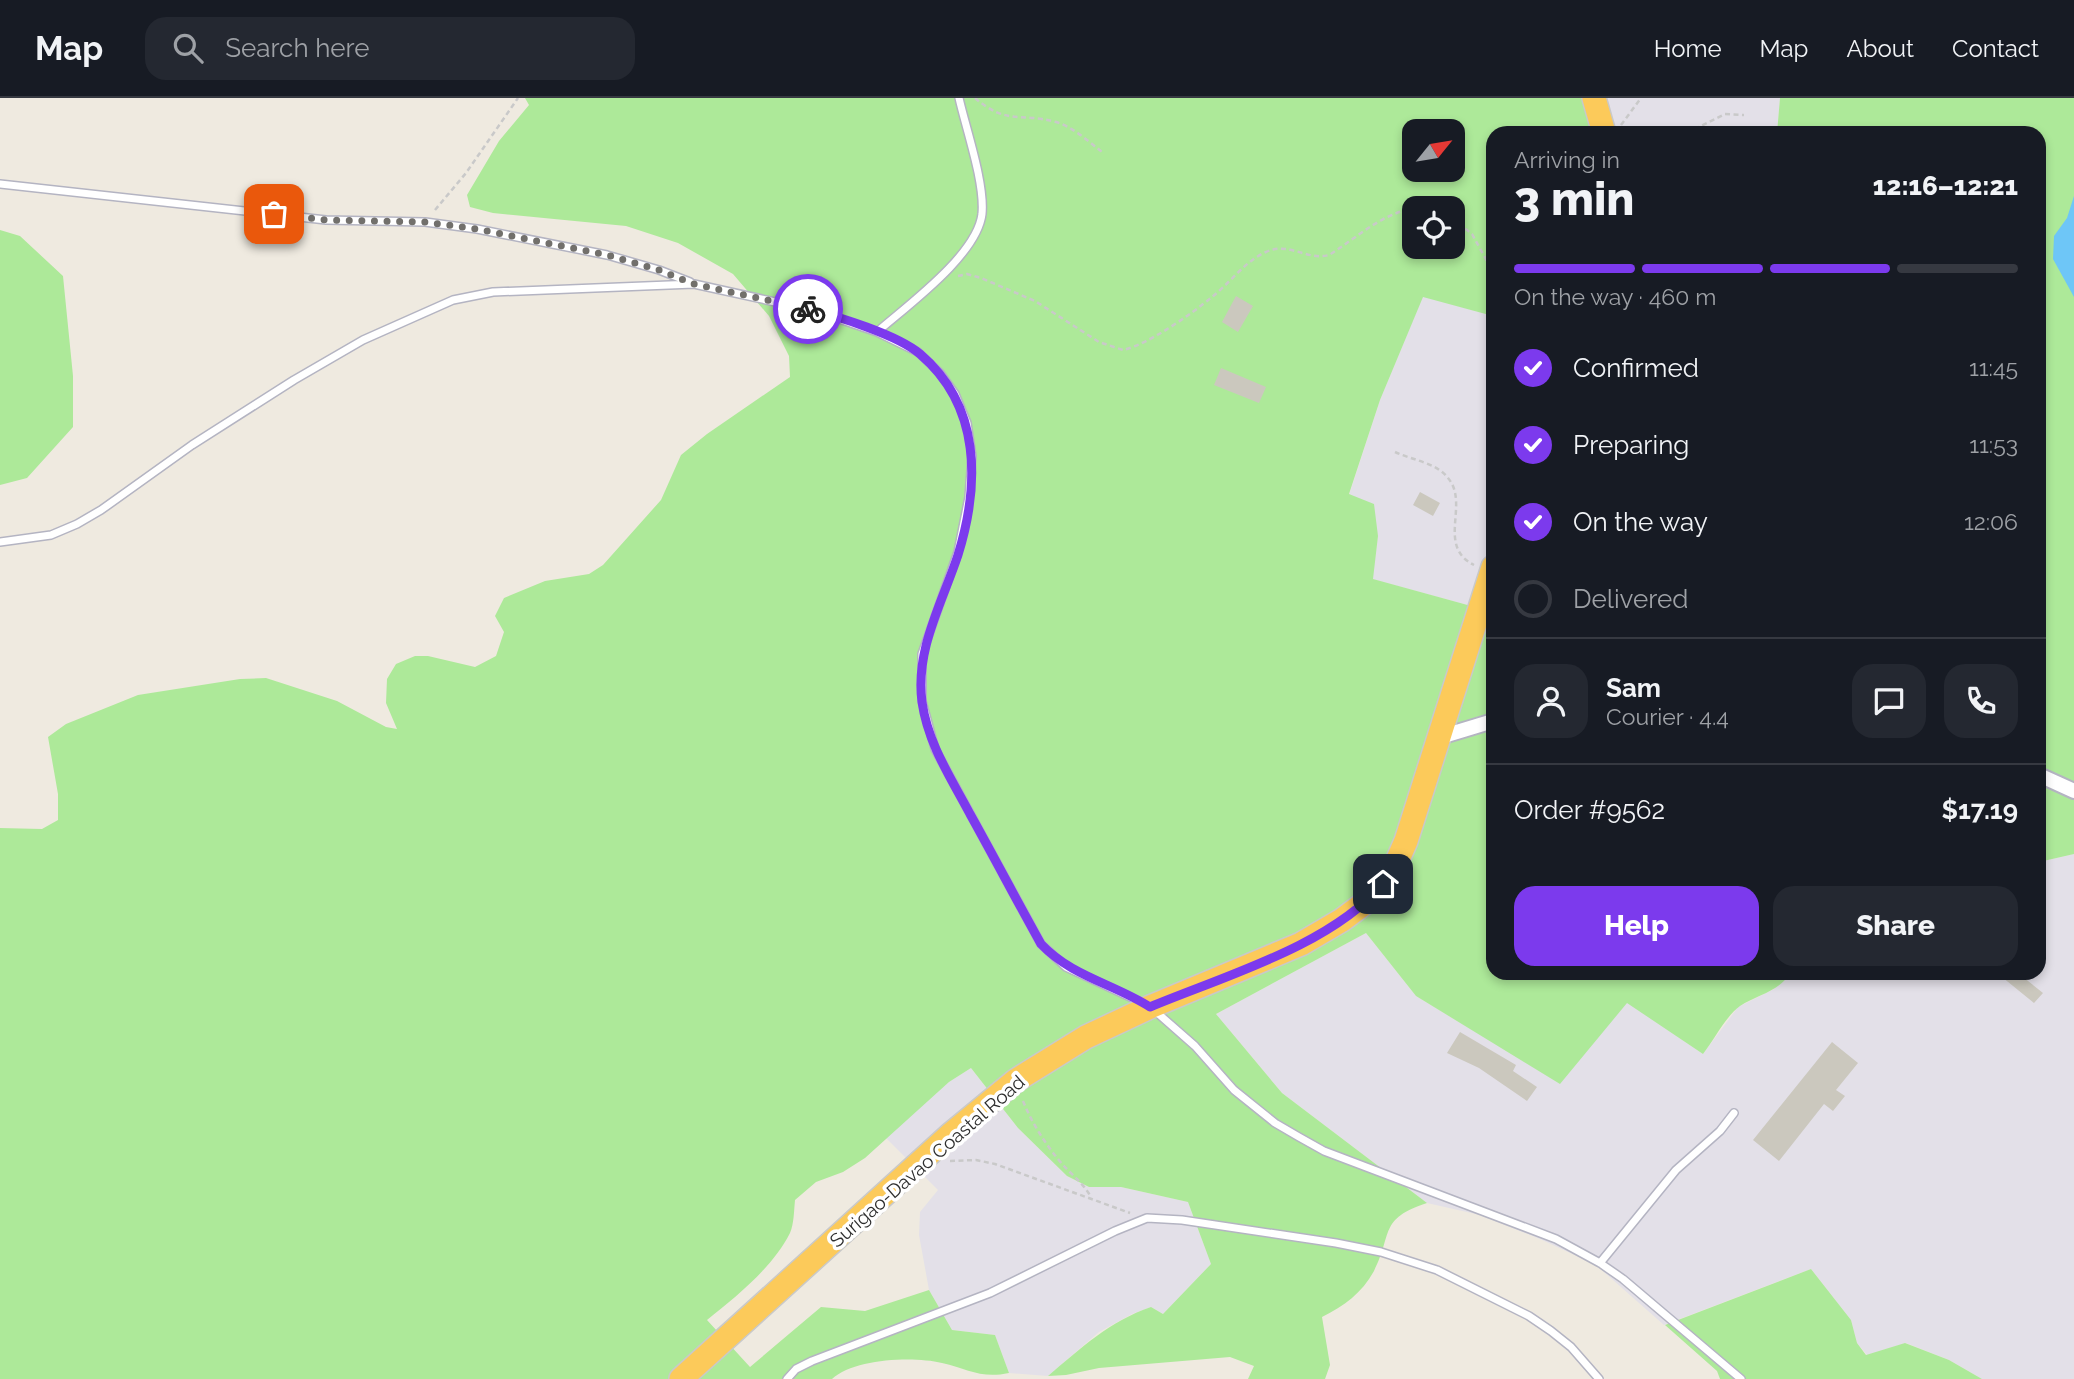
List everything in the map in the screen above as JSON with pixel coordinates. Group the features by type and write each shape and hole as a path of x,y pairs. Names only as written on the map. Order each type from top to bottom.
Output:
{"highway":[{"path":"1594,98 1607,126"},
{"name":"Surigao-Davao Coastal Road","path":"681,1379 1015,1081 1086,1037 1150,1007 1301,944 1342,920 1370,899 1395,866 1406,841 1486,588"}],"street":[{"path":"1437,738 1486,723"},
{"path":"2046,778 2074,791"}],"lane":[{"path":"877,332 934,281 967,248 976,234 982,214 981,193 959,98"},
{"path":"0,184 326,220 425,222 477,229 607,255 659,270 694,284 816,311 877,332 918,352 940,373 955,394 967,423 972,456 969,497 958,552 922,654 922,701 935,749 1041,944 1066,967 1130,995 1150,1007 1195,1046 1234,1090 1275,1123 1324,1151 1556,1239 1600,1263 1641,1293 1671,1322 1741,1379"},
{"path":"0,542 51,535 78,524 192,445 294,380 363,340 453,300 493,292 694,284"},
{"path":"1600,1263 1676,1170 1720,1131 1734,1113"},
{"path":"786,1379 812,1361 990,1293 1147,1218 1182,1220 1336,1243 1381,1252 1437,1270 1530,1317 1551,1331 1571,1347 1599,1379"}],"path":[{"path":"425,222 467,173 518,98"},
{"path":"975,98 993,114 1057,122 1078,133 1102,152"},
{"path":"1615,126 1641,98"},
{"path":"1701,126 1725,114 1744,115"},
{"path":"934,281 967,274 990,281 1035,300 1093,338 1111,348 1123,350 1146,340 1211,298 1265,252 1288,248 1317,258 1329,255 1402,210"},
{"path":"1465,228 1472,234 1486,259"},
{"path":"1395,452 1438,469 1448,477 1457,492 1454,529 1457,548 1470,564 1486,568"},
{"path":"1015,1081 1035,1125 1058,1158 1083,1182 1092,1198"},
{"path":"919,1165 953,1160 985,1162 1147,1218"}],"shaded area":[{"path":"1587,98 1780,98 1778,126 1591,126"},
{"path":"1423,296 1486,314 1486,610 1372,579 1378,536 1349,495 1380,400"},
{"path":"2074,854 2074,1379 1982,1379 1949,1360 1906,1343 1867,1355 1857,1343 1851,1320 1811,1269 1664,1325 1596,1265 1480,1215 1427,1203 1282,1093 1216,1014 1366,933 1416,996 1560,1083 1627,1002 1703,1054 1738,1007 1774,989 1783,980 2046,980 2046,860"},
{"path":"971,1068 1018,1128 1067,1176 1089,1187 1121,1187 1188,1202 1211,1264 1163,1314 1151,1307 1132,1314 1099,1332 1048,1376 1009,1373 995,1335 952,1330 929,1290 919,1235 920,1212 938,1190 886,1138 949,1082"}],"green space":[{"path":"525,98 1587,98 1591,126 1486,126 1486,314 1423,297 1380,400 1349,494 1374,504 1378,536 1373,579 1486,610 1486,980 1785,980 1735,1010 1703,1054 1627,1003 1560,1084 1416,996 1366,933 1216,1014 1282,1093 1427,1203 1411,1209 1394,1222 1374,1271 1364,1286 1345,1303 1322,1317 1330,1365 1325,1379 1248,1379 1254,1366 1230,1357 1099,1368 1048,1376 1096,1336 1122,1320 1151,1307 1163,1314 1211,1264 1188,1202 1121,1187 1089,1187 1067,1176 1018,1128 971,1068 949,1082 865,1158 843,1172 816,1182 795,1200 790,1233 774,1258 742,1291 707,1320 750,1367 821,1307 865,1311 929,1290 952,1330 995,1335 1009,1373 990,1375 930,1361 900,1360 854,1367 832,1379 0,1379 0,828 42,829 58,820 58,794 48,737 66,724 138,695 240,679 266,678 337,701 386,727 397,729 386,703 387,679 396,664 415,656 428,656 475,667 496,656 504,632 495,616 504,598 545,581 589,574 603,565 661,500 681,455 790,377 789,356 769,316 733,274 678,243 626,226 493,213 470,207 467,195 499,141 529,105"},
{"path":"1780,98 2074,98 2074,854 2046,860 2046,126 1778,126"},
{"path":"0,230 20,236 63,276 73,376 73,427 27,478 0,485"},
{"path":"1811,1269 1851,1320 1857,1343 1866,1355 1905,1343 1949,1360 1982,1379 1720,1379 1717,1371 1665,1325"}],"water":[{"path":"2074,196 2074,297 2053,259 2054,236 2067,218"}],"building":[{"path":"1236,296 1253,306 1238,332 1222,322"},
{"path":"1221,368 1266,387 1259,403 1214,385"},
{"path":"1420,492 1440,503 1433,516 1413,505"},
{"path":"2006,980 2027,980 2043,993 2034,1003"},
{"path":"1460,1032 1516,1065 1513,1071 1537,1087 1527,1101 1479,1068 1447,1053"},
{"path":"1832,1042 1858,1063 1836,1090 1845,1096 1833,1111 1824,1104 1779,1161 1753,1140"}],"way so far":[{"path":"274,214 326,220 425,222 477,229 607,255 659,270 694,284 808,309"}],"route":[{"path":"808,309 877,332 918,352 940,373 955,394 967,423 972,456 969,497 958,552 922,654 922,701 935,749 1041,944 1053,957 1066,967 1130,995 1150,1007 1301,944 1342,920 1370,899 1383,884"}]}
